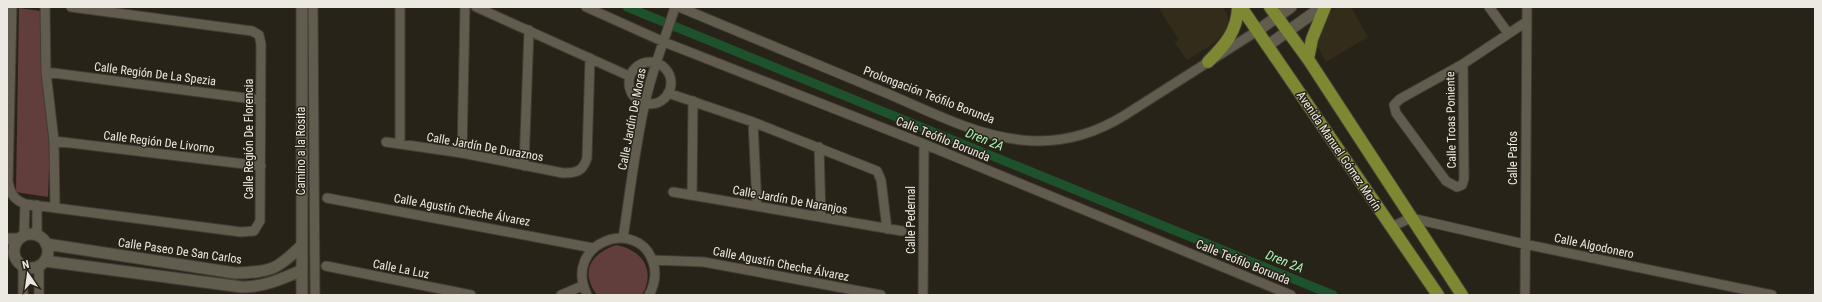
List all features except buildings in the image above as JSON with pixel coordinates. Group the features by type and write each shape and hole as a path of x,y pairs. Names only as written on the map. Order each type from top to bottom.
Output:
{"main road":[{"name":"Avenida Manuel Gómez Morín","path":"1239,7 1438,295"},
{"path":"1208,62 1219,51 1232,32 1237,20 1239,7"},
{"path":"1308,59 1312,39 1325,7"},
{"name":"Avenida Manuel Gómez Morín","path":"1274,12 1308,59 1462,295"}],"street":[{"path":"12,7 8,181 12,196 17,201 25,204 22,238 14,249 15,261 23,295"},
{"path":"45,7 46,72 54,141 55,207"},
{"name":"Calle Región De Florencia","path":"25,204 249,232 254,231 260,221 261,44 259,35 256,33 71,7"},
{"name":"Camino a la Rosita","path":"302,7 302,245"},
{"name":"Camino a la Rosita","path":"313,7 314,295"},
{"path":"400,7 400,144"},
{"path":"462,153 465,7"},
{"name":"Calle Jardín De Moras","path":"476,7 629,76"},
{"name":"Calle Teófilo Borunda","path":"586,7 666,38 1291,295"},
{"name":"Prolongación Teófilo Borunda","path":"676,9 949,119 986,133 1022,140 1067,139 1102,128 1120,119 1257,31 1274,12 1291,7"},
{"path":"1267,46 1322,7"},
{"path":"1489,7 1508,34"},
{"name":"Calle Pafos","path":"1525,295 1524,244 1527,7"},
{"name":"Calle Jardín De Moras","path":"623,238 645,104 656,62 676,9"},
{"path":"1463,64 1526,22"},
{"path":"524,166 529,30"},
{"name":"Calle Jardín De Duraznos","path":"386,142 462,153 564,173 580,171 587,158 590,58"},
{"path":"643,62 656,62 663,66 671,79 668,93 657,103 645,104 637,100 632,95 628,82 629,76 637,65 643,62"},
{"name":"Calle Troas Poniente","path":"1463,64 1464,170 1462,185 1457,187 1446,181 1396,113 1394,105 1400,99 1463,64"},
{"name":"Calle Región De La Spezia","path":"46,72 261,100"},
{"path":"668,93 753,122 873,168 880,174 886,229"},
{"path":"692,195 693,101"},
{"path":"753,122 757,206"},
{"name":"Calle Región De Livorno","path":"54,141 261,166"},
{"name":"Calle Pedernal","path":"923,295 924,144"},
{"path":"819,147 822,217"},
{"name":"Calle Jardín De Naranjos","path":"673,192 902,231"},
{"name":"Calle Agustín Cheche Álvarez","path":"327,198 593,248"},
{"path":"37,205 37,236 46,244 47,256 42,264 39,295"},
{"path":"1391,227 1411,218"},
{"name":"Calle Algodonero","path":"1411,218 1524,244 1772,295"},
{"path":"7,239 37,236"},
{"path":"587,295 582,286 582,264 593,248 602,242 623,238 640,245 652,260 655,279 649,295"},
{"name":"Calle Paseo De San Carlos","path":"46,244 235,273 260,273 273,269 284,263 302,245"},
{"path":"302,245 302,295"},
{"name":"Calle Agustín Cheche Álvarez","path":"652,260 704,262 881,295"},
{"path":"15,261 33,268 42,264 242,287 256,287 275,282 302,270"},
{"name":"Calle La Luz","path":"326,266 472,295"},
{"path":"561,295 582,286"}],"shaded area":[{"path":"1158,7 1223,7 1227,13 1230,28 1214,43 1187,60 1174,42 1179,40"},
{"path":"1337,7 1351,7 1368,37 1326,62 1317,46 1316,35 1327,14"},
{"path":"19,8 41,11 50,140 48,197 16,192"},
{"path":"616,245 633,252 640,257 644,263 648,278 642,295 597,295 592,287 589,279 590,265 600,253"}],"waterway":[{"name":"Dren 2A","path":"627,7 1333,295"}]}
